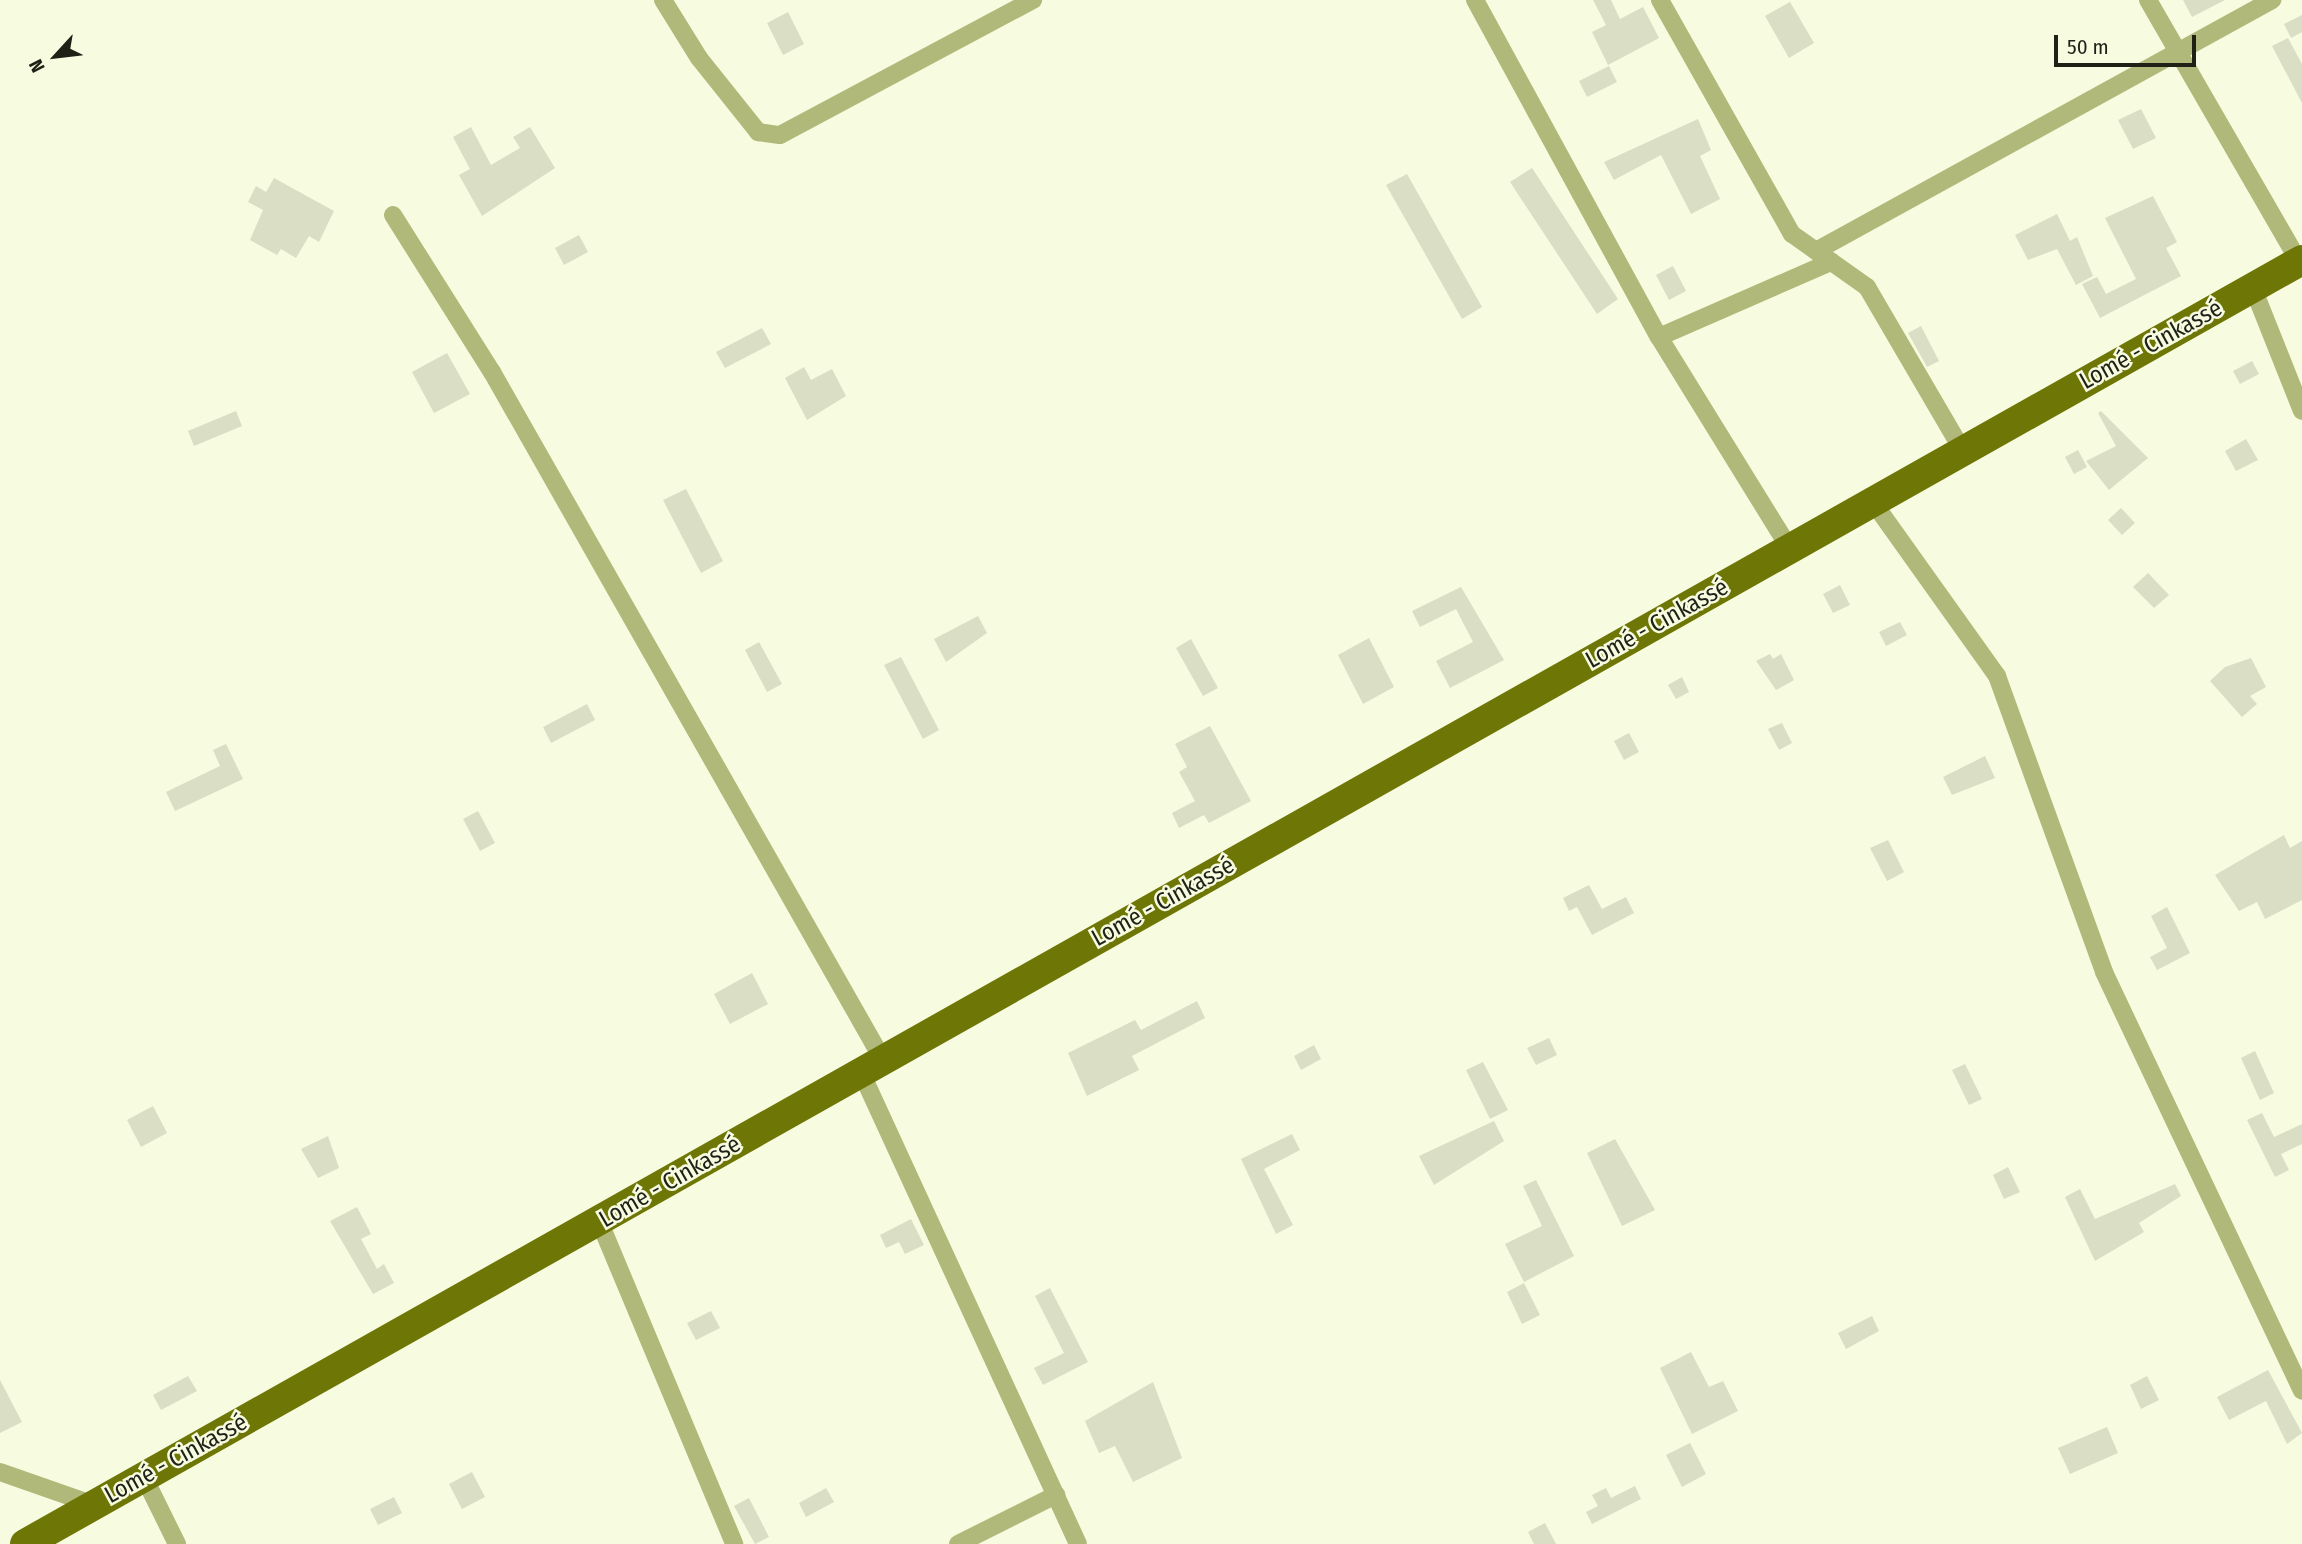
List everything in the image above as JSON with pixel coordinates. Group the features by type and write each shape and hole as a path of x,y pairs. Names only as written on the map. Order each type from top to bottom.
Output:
{"highway":[{"name":"Lomé - Cinkassé","path":"25,1544 600,1223 872,1066 2301,261"}],"street":[{"path":"663,0 699,58 758,132 780,135 1033,0"},
{"path":"1475,0 1659,337 1790,548"},
{"path":"1660,0 1792,234 1867,287 1963,451"},
{"path":"2148,0 2301,261"},
{"path":"1659,337 1824,256 2177,50 2272,0"},
{"path":"393,215 492,372 872,1066 1078,1544"},
{"path":"2253,288 2302,411"},
{"path":"1874,502 1997,676 2104,972 2302,1391"},
{"path":"600,1223 734,1544"},
{"path":"0,1472 94,1505"},
{"path":"144,1477 177,1544"},
{"path":"958,1544 1056,1496"}],"building":[{"path":"1593,0 1611,0 1620,19 1643,7 1659,38 1608,65 1592,32 1606,25"},
{"path":"2183,0 2225,0 2192,17"},
{"path":"1790,2 1814,43 1789,58 1765,16"},
{"path":"788,12 804,44 783,55 767,23"},
{"path":"2302,15 2302,32 2291,38 2284,24"},
{"path":"2288,38 2302,64 2302,103 2272,46"},
{"path":"1609,66 1617,82 1587,97 1579,81"},
{"path":"2141,109 2156,138 2133,149 2118,120"},
{"path":"1698,119 1711,150 1700,156 1720,199 1691,214 1661,155 1614,180 1604,162"},
{"path":"471,127 491,165 520,148 513,137 530,127 555,168 482,216 459,175 470,169 453,137"},
{"path":"1532,168 1618,299 1597,314 1510,182"},
{"path":"1407,174 1482,307 1462,319 1386,185"},
{"path":"274,178 334,211 319,242 309,236 296,258 281,249 277,255 250,240 263,210 248,202 256,186 266,192"},
{"path":"2153,196 2177,242 2166,248 2181,276 2100,318 2082,284 2097,277 2106,294 2136,279 2105,218"},
{"path":"2057,214 2070,241 2077,237 2093,276 2076,285 2057,249 2028,260 2015,235"},
{"path":"579,235 588,252 564,265 555,248"},
{"path":"1673,266 1686,291 1669,300 1656,275"},
{"path":"1921,326 1939,361 1927,367 1908,333"},
{"path":"762,328 771,344 725,368 716,352"},
{"path":"447,353 470,394 434,413 412,372"},
{"path":"2252,361 2259,374 2240,384 2233,371"},
{"path":"804,367 811,380 832,369 846,396 807,420 785,378"},
{"path":"236,411 242,426 194,446 188,431"},
{"path":"2101,411 2148,458 2109,490 2086,461 2116,446 2098,413"},
{"path":"2246,439 2258,460 2236,471 2225,451"},
{"path":"2078,450 2087,467 2074,474 2065,457"},
{"path":"686,489 723,561 701,573 663,500"},
{"path":"2121,508 2135,523 2122,535 2108,520"},
{"path":"2148,573 2169,595 2154,608 2133,587"},
{"path":"1840,585 1850,605 1833,613 1823,594"},
{"path":"1461,587 1504,660 1450,688 1436,661 1473,642 1456,609 1420,627 1412,611"},
{"path":"978,616 987,633 946,662 934,639"},
{"path":"1900,622 1907,635 1886,646 1879,632"},
{"path":"1369,638 1394,687 1363,704 1338,655"},
{"path":"1191,639 1218,688 1203,696 1176,648"},
{"path":"759,642 782,684 767,692 745,650"},
{"path":"1770,654 1773,659 1781,654 1794,680 1776,690 1756,661"},
{"path":"901,657 939,730 923,739 884,665"},
{"path":"2251,658 2266,687 2250,696 2257,704 2242,717 2210,681 2225,667"},
{"path":"1682,677 1689,692 1676,699 1668,685"},
{"path":"587,704 595,720 551,743 543,727"},
{"path":"1782,723 1792,743 1779,750 1768,729"},
{"path":"1210,726 1251,801 1209,823 1204,815 1179,828 1172,813 1195,801 1179,772 1187,767 1175,744"},
{"path":"1629,733 1639,752 1624,760 1614,741"},
{"path":"226,744 243,779 175,811 166,792 220,766 213,750"},
{"path":"1985,756 1995,778 1952,795 1943,777"},
{"path":"478,811 495,843 480,851 463,819"},
{"path":"2284,835 2290,848 2302,841 2302,900 2265,919 2257,902 2239,911 2215,875"},
{"path":"1888,840 1904,872 1887,881 1870,848"},
{"path":"1589,885 1602,909 1626,897 1634,913 1592,935 1577,907 1569,911 1563,898"},
{"path":"2167,907 2190,953 2157,970 2150,957 2167,948 2151,916"},
{"path":"752,973 768,1004 730,1024 714,994"},
{"path":"1197,1001 1205,1018 1132,1056 1139,1070 1087,1096 1068,1053 1135,1020 1141,1030"},
{"path":"1549,1038 1557,1055 1536,1065 1527,1048"},
{"path":"1314,1045 1321,1059 1301,1070 1294,1056"},
{"path":"2255,1051 2274,1093 2260,1100 2241,1058"},
{"path":"1483,1062 1508,1110 1490,1119 1466,1070"},
{"path":"1965,1064 1982,1099 1969,1105 1952,1070"},
{"path":"153,1106 167,1133 141,1147 127,1120"},
{"path":"2262,1113 2274,1137 2302,1124 2302,1144 2281,1154 2289,1170 2275,1177 2247,1120"},
{"path":"1494,1121 1504,1141 1434,1185 1419,1156"},
{"path":"1292,1134 1300,1150 1264,1169 1293,1225 1276,1234 1241,1159"},
{"path":"328,1136 339,1168 318,1178 301,1149"},
{"path":"1615,1139 1655,1210 1622,1226 1587,1153"},
{"path":"2008,1167 2020,1192 2004,1199 1993,1175"},
{"path":"1536,1180 1574,1256 1524,1282 1505,1244 1542,1226 1523,1186"},
{"path":"2175,1184 2181,1196 2139,1223 2144,1232 2095,1261 2065,1197 2080,1189 2095,1219"},
{"path":"357,1207 371,1234 361,1239 377,1269 384,1264 394,1283 373,1294 330,1221"},
{"path":"911,1219 924,1245 905,1254 899,1242 886,1248 880,1235"},
{"path":"1524,1283 1540,1315 1522,1324 1507,1292"},
{"path":"1050,1288 1088,1362 1043,1385 1034,1368 1064,1353 1035,1296"},
{"path":"711,1311 720,1328 696,1340 687,1323"},
{"path":"1872,1316 1879,1331 1846,1349 1838,1333"},
{"path":"1691,1352 1709,1387 1723,1381 1738,1411 1692,1434 1660,1368"},
{"path":"2268,1370 2302,1433 2287,1444 2266,1401 2229,1420 2217,1397"},
{"path":"188,1376 197,1391 161,1410 153,1395"},
{"path":"2147,1376 2159,1400 2141,1409 2130,1385"},
{"path":"0,1380 22,1422 0,1433"},
{"path":"1153,1382 1182,1458 1133,1482 1115,1446 1099,1453 1085,1421"},
{"path":"2107,1427 2118,1453 2070,1474 2058,1448"},
{"path":"1690,1443 1706,1474 1682,1487 1666,1455"},
{"path":"472,1472 485,1497 462,1509 449,1484"},
{"path":"1635,1486 1641,1499 1592,1524 1586,1512 1598,1506 1592,1495 1606,1488 1611,1498"},
{"path":"826,1488 834,1502 806,1517 799,1503"},
{"path":"394,1497 402,1513 378,1525 370,1509"},
{"path":"749,1498 769,1537 755,1544 734,1506"},
{"path":"1545,1523 1556,1544 1534,1544 1528,1532"}]}
